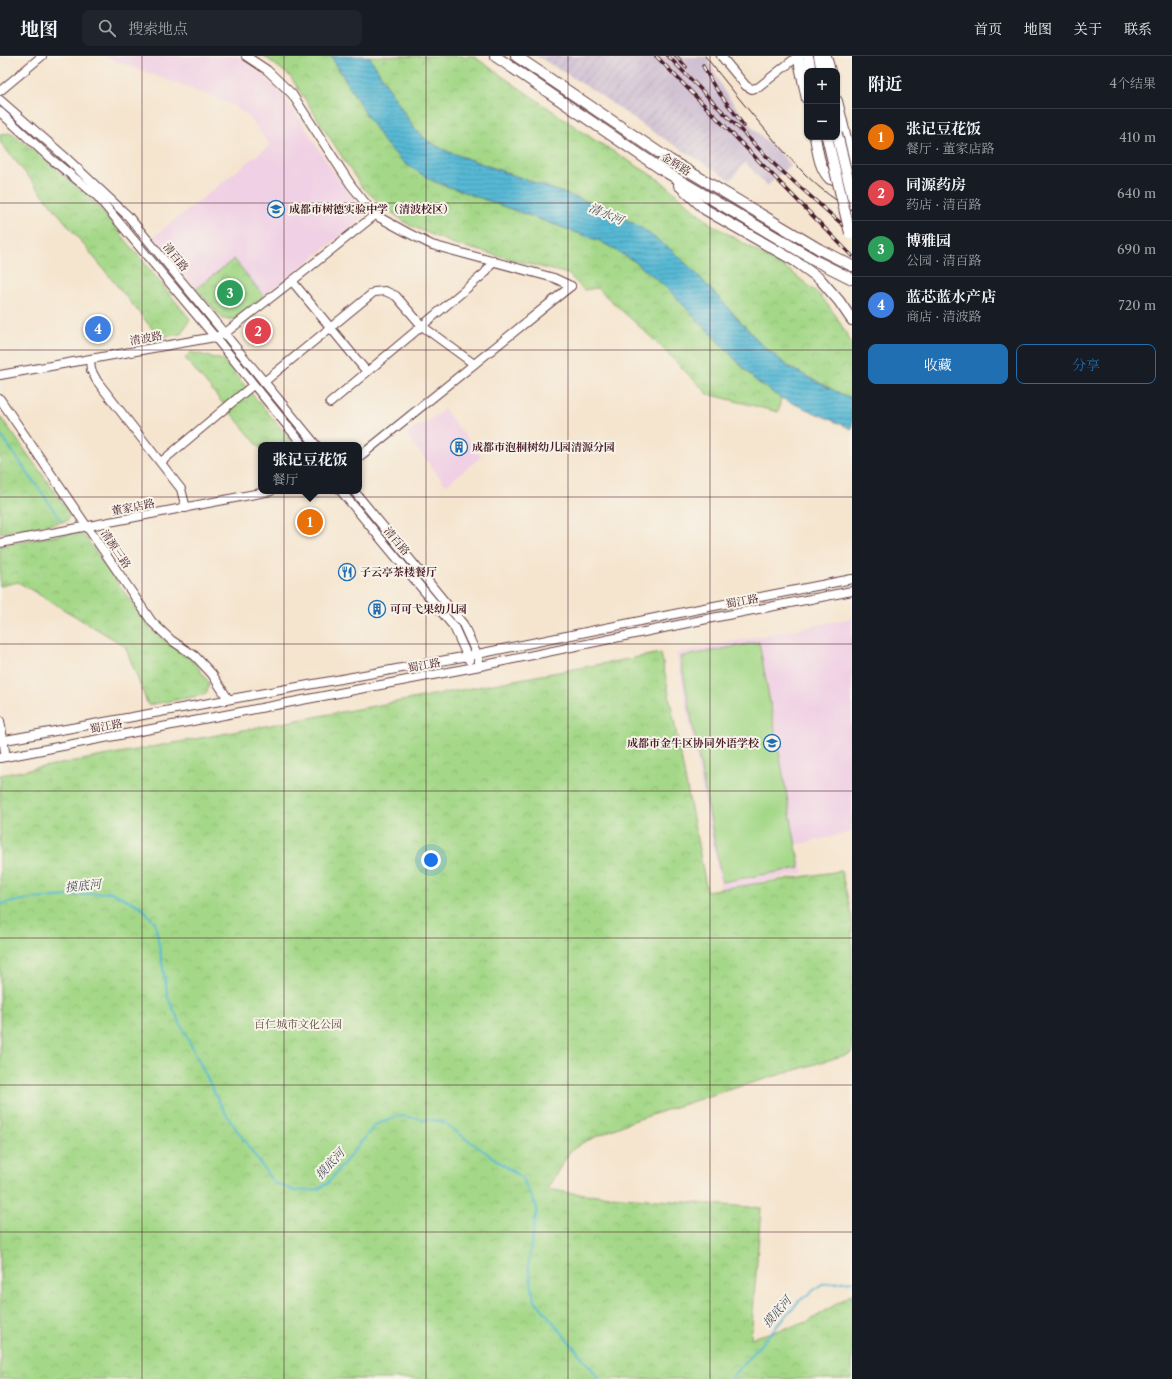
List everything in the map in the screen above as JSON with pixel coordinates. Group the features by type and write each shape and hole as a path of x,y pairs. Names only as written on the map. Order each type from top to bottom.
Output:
{"main road":[{"name":"金辉路","path":"495,56 664,171 818,262 852,279"},
{"name":"金辉路","path":"516,56 670,160 819,249 852,266"},
{"path":"798,56 804,85"},
{"path":"808,56 810,68"},
{"path":"819,56 821,68"},
{"path":"826,56 829,68"},
{"path":"816,140 820,164 824,174 830,179 840,179 849,172 851,153 838,104"},
{"path":"828,140 852,239"},
{"path":"838,140 852,195"},
{"path":"664,171 706,210 795,261 820,279 839,301 852,320"}],"street":[{"path":"0,91 42,56"},
{"path":"246,56 267,70 292,94 350,185 375,214 408,234 432,245 554,278 572,286 362,455"},
{"path":"721,56 746,86 752,89 759,87 798,56"},
{"name":"清百路","path":"0,100 64,156 128,216 314,442"},
{"path":"0,113 8,108"},
{"name":"清百路","path":"0,113 50,158 97,196 300,442"},
{"name":"清波路","path":"0,375 90,360 215,337 224,334 375,214"},
{"path":"330,403 485,273 492,262"},
{"path":"292,281 367,372"},
{"path":"264,382 374,292 385,291 396,296 422,326 474,364"},
{"path":"90,360 91,370 97,381 161,462 181,490 186,508"},
{"path":"161,462 253,385"},
{"name":"清源三路","path":"0,399 152,622 171,640 196,656 212,674 228,699"},
{"name":"董家店路","path":"0,543 258,494"},
{"name":"清百路","path":"343,494 454,627 468,656 471,668"},
{"name":"清百路","path":"356,494 463,624 477,655 480,666"},
{"name":"蜀江路","path":"2,740 477,655 852,579"},
{"name":"蜀江路","path":"3,757 471,668 699,620 852,591"},
{"path":"0,721 3,757"}],"shaded area":[{"name":"成都市树德实验中学（清波校区）","path":"103,56 237,56 241,58 263,75 281,93 301,121 328,164 361,209 362,219 264,296 234,259 196,289 153,237 270,145 248,116 229,103"},
{"path":"537,56 632,56 668,80 677,95 674,97 713,128 745,162 731,180 647,128 596,92"},
{"path":"632,56 707,57 725,93 753,128 791,164 767,186 713,128 674,98 677,95 663,85 668,80"},
{"path":"444,409 481,457 446,485 406,435 420,424 422,426"},
{"name":"成都市金牛区协同外语学校","path":"852,618 852,832 796,845 804,873 721,890 676,653"}],"green space":[{"path":"264,56 331,56 384,141 404,163 433,181 600,241 634,261 667,288 756,381 781,398 778,412 708,394 652,338 597,288 584,290 568,274 454,244 409,225 383,206 361,186 290,76"},
{"path":"369,56 473,56 593,139 661,181 711,224 790,271 819,294 836,316 852,344 852,398 841,394 789,367 762,345 695,272 640,227 605,208 446,151 428,141 413,127"},
{"path":"12,133 98,206 190,319 181,334 159,337 0,142 0,134"},
{"path":"234,259 264,296 237,319 223,319 196,289"},
{"path":"191,352 223,360 292,442 258,442 258,445 185,358"},
{"path":"0,416 70,513 67,521 0,533"},
{"path":"76,532 85,537 152,631 195,663 209,683 207,692 203,695 148,705 125,646 18,582 0,586 0,546"},
{"path":"759,642 800,868 722,882 680,657"},
{"name":"百仁城市文化公园","path":"661,653 707,891 841,871 852,916 852,1053 718,1093 630,1122 584,1142 570,1151 547,1189 571,1193 761,1208 751,1338 808,1322 852,1294 852,1379 0,1379 0,775"}],"water":[{"name":"清水河","path":"331,56 369,56 413,127 428,141 446,151 605,208 640,227 674,252 695,272 762,345 789,367 841,394 852,398 852,429 781,398 756,381 667,288 634,261 600,241 433,181 404,163 384,142"}],"waterway":[{"path":"0,434 61,520"},
{"name":"摸底河","path":"0,904 23,900 111,892 140,906 155,922 168,998 220,1104 273,1182 295,1191 316,1190 327,1184 375,1125 399,1116 441,1121 522,1178 537,1208 528,1265 534,1299 600,1379"},
{"name":"摸底河","path":"730,1379 799,1301 822,1284 852,1281"}],"tram line":[{"path":"705,56 797,166 817,186 852,210"}],"railway":[{"path":"656,56 852,256"},
{"path":"668,56 775,165 852,233"},
{"path":"676,56 686,67"},
{"path":"703,66 714,86 744,126"}],"place":[{"name":"成都市树德实验中学（清波校区）","path":"276,209"},
{"name":"博雅园","path":"230,293"},
{"name":"蓝芯蓝水产店","path":"98,329"},
{"name":"同源药房","path":"258,331"},
{"name":"成都市泡桐树幼儿园清源分园","path":"459,447"},
{"name":"张记豆花饭","path":"310,522"},
{"name":"子云亭茶楼餐厅","path":"347,572"},
{"name":"可可弋果幼儿园","path":"377,609"},
{"name":"成都市金牛区协同外语学校","path":"772,743"}]}
